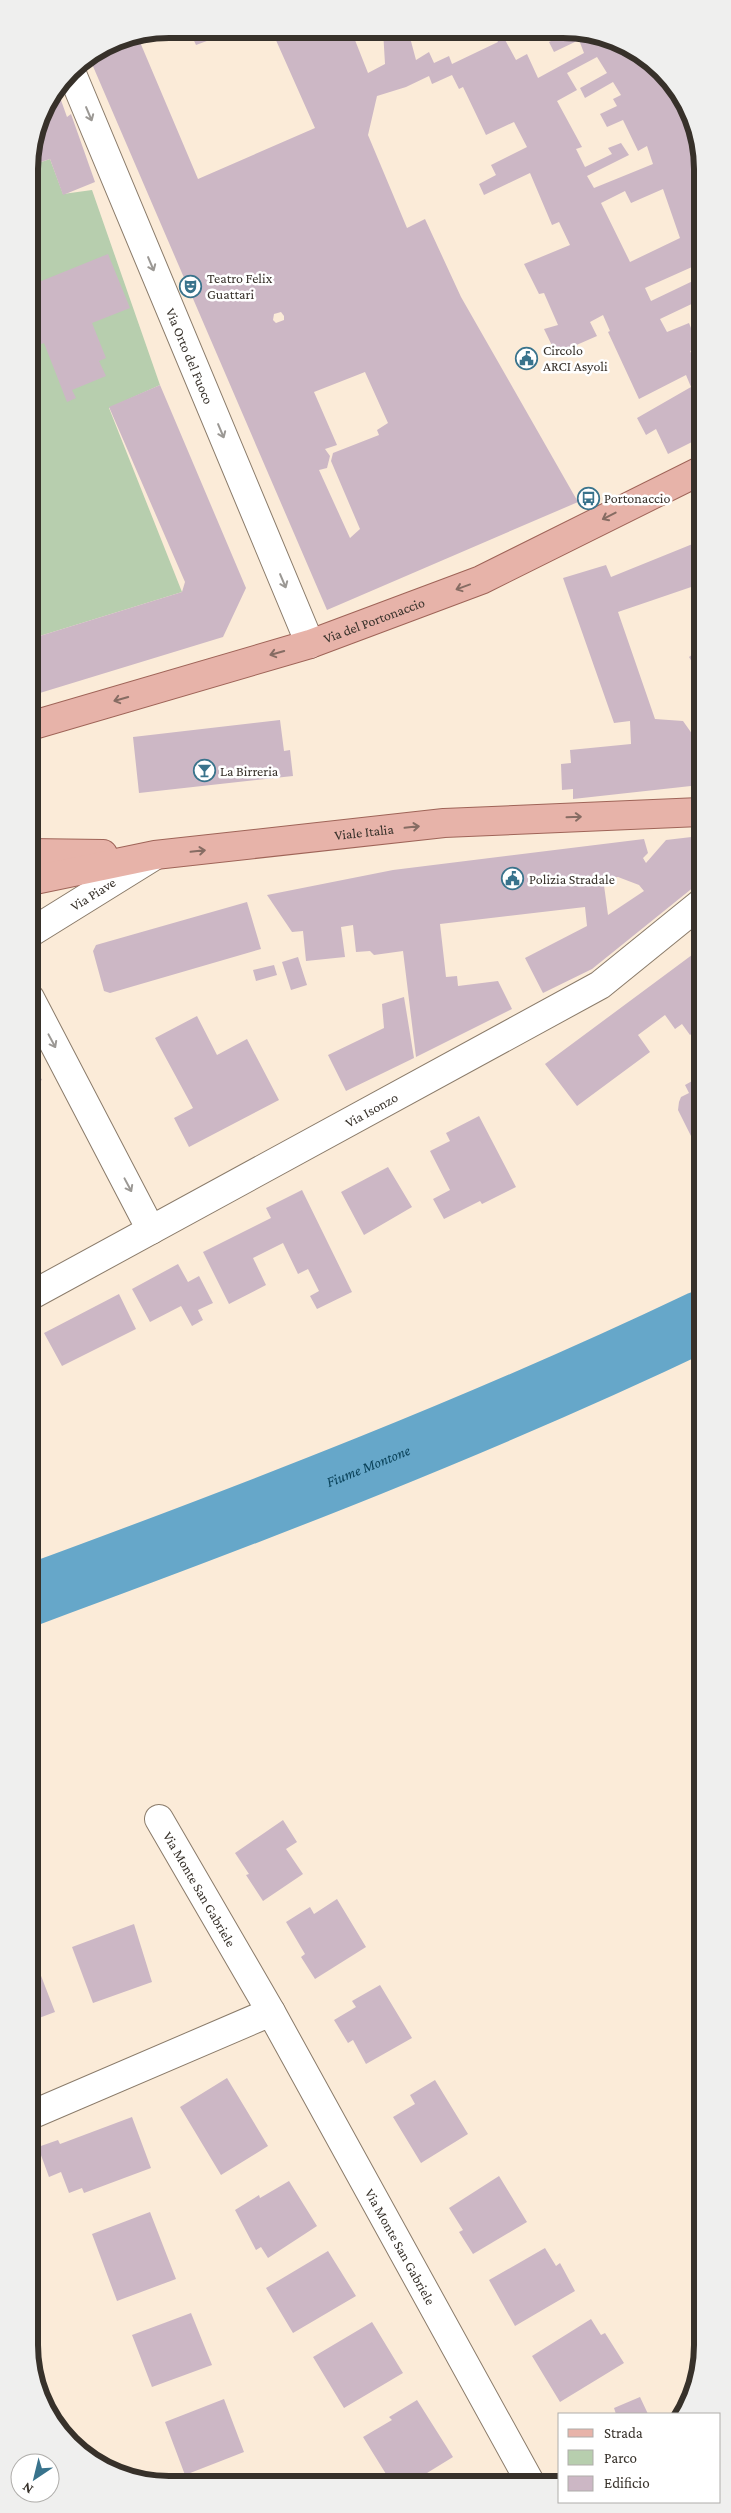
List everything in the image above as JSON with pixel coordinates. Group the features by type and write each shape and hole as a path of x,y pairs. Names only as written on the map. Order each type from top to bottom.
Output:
{"main road":[{"name":"Via del Portonaccio","path":"38,724 310,644 481,580 694,474"},
{"name":"Viale Italia","path":"38,878 155,855 444,824 694,812"},
{"path":"38,852 155,855"}],"street":[{"name":"Via Orto del Fuoco","path":"74,78 310,644"},
{"name":"Via Piave","path":"38,928 155,855"},
{"name":"Via Isonzo","path":"38,1292 600,985 694,909"},
{"path":"38,1013 151,1230"},
{"name":"Via Monte San Gabriele","path":"159,1819 271,2012 527,2476"},
{"path":"38,2112 271,2012"}],"green space":[{"path":"50,159 63,194 92,190 160,385 109,408 182,592 38,637 38,163"}],"building":[{"path":"192,37 218,37 196,45"},
{"path":"275,37 354,37 368,73 385,64 383,37 410,37 416,60 429,52 434,63 449,56 452,64 498,42 495,37 506,37 504,38 516,60 527,54 538,78 584,53 579,40 554,52 549,42 559,37 588,40 620,51 642,65 666,89 684,118 691,143 694,169 694,272 692,267 645,288 651,301 694,280 694,303 660,319 667,332 689,323 694,335 694,350 690,351 694,358 694,441 668,454 656,429 646,435 637,418 691,387 686,375 639,399 608,332 610,331 603,315 590,322 597,336 556,354 544,329 558,325 544,293 539,294 524,264 570,245 559,222 552,225 530,173 484,195 479,184 496,175 491,165 527,147 514,122 486,135 463,87 459,89 452,75 432,84 429,76 406,87 377,96 368,135 407,228 425,219 461,297 578,502 327,610 92,63 118,47 139,41 198,179 315,128","holes":["597,57 607,73 580,88 585,98 613,82 621,95 613,99 617,106 600,114 607,127 623,120 638,151 647,146 653,164 594,188 587,176 629,155 621,143 608,148 612,154 585,167 576,149 582,147 557,101 577,90 567,73","663,189 680,238 630,262 601,203 625,191 631,203","281,312 284,320 276,323 273,320 274,314","365,372 388,423 377,430 379,435 333,453 331,461 360,529 350,538 319,470 327,468 330,456 325,449 337,445 314,392"]},
{"path":"60,97 67,117 71,114 95,182 63,195 50,159 38,163 42,135 47,118"},
{"path":"108,254 130,308 92,323 106,358 99,361 106,376 72,390 76,398 67,402 44,343 38,345 38,282"},
{"path":"160,385 246,588 223,637 38,694 38,637 182,592 185,582 109,407"},
{"path":"694,543 694,586 618,612 655,719 683,721 694,736 694,786 573,799 573,789 562,790 561,764 571,763 570,750 631,744 630,721 614,723 563,578 606,565 611,577"},
{"path":"694,654 694,665 689,657"},
{"path":"280,720 284,751 290,750 293,776 139,793 133,737"},
{"path":"694,837 694,887 592,969 543,993 525,958 587,926 585,907 440,924 446,977 457,976 458,986 498,981 512,1009 416,1057 403,951 374,955 370,951 356,952 353,925 341,927 345,957 306,961 303,931 292,932 267,895 393,870 644,839 648,853 643,858 646,863 666,840","holes":["618,877 639,885 644,891 608,915 603,878"]},
{"path":"247,902 261,949 110,993 104,991 93,951 96,945"},
{"path":"694,954 694,1032 690,1035 682,1024 675,1029 665,1015 638,1035 650,1052 577,1106 545,1064"},
{"path":"298,957 307,985 291,990 282,962"},
{"path":"274,965 277,975 256,981 253,970"},
{"path":"404,997 414,1058 346,1091 328,1055 384,1028 382,1004"},
{"path":"197,1016 217,1055 247,1039 279,1100 189,1147 174,1118 193,1108 155,1038"},
{"path":"38,1073 42,1080 38,1082"},
{"path":"694,1080 694,1137 692,1138 678,1110 681,1097 689,1093 685,1085"},
{"path":"479,1116 516,1187 482,1204 480,1201 444,1219 433,1199 450,1190 430,1151 450,1141 446,1133"},
{"path":"388,1167 412,1207 364,1235 341,1192"},
{"path":"302,1190 352,1292 317,1309 310,1296 319,1291 308,1269 298,1274 283,1243 253,1258 266,1285 229,1304 203,1252 271,1218 266,1208"},
{"path":"178,1264 188,1282 199,1276 213,1303 198,1310 203,1320 192,1326 181,1306 150,1322 132,1289"},
{"path":"119,1294 136,1329 62,1366 44,1333"},
{"path":"283,1820 297,1842 286,1849 303,1874 263,1901 246,1875 249,1874 235,1853"},
{"path":"337,1899 366,1947 315,1979 301,1957 305,1954 286,1922 310,1907 314,1914"},
{"path":"134,1924 152,1982 93,2003 72,1947"},
{"path":"38,1968 55,2012 38,2018"},
{"path":"380,1985 412,2038 366,2064 353,2040 348,2043 334,2020 356,2007 352,2001"},
{"path":"227,2078 268,2146 221,2175 180,2107"},
{"path":"435,2080 468,2134 421,2163 393,2117 415,2104 410,2095"},
{"path":"132,2117 151,2168 84,2193 82,2188 69,2193 61,2172 49,2177 38,2147 58,2140 60,2144"},
{"path":"499,2176 527,2222 473,2254 459,2232 463,2230 449,2208"},
{"path":"289,2181 317,2226 268,2258 261,2247 256,2250 235,2210 259,2195 260,2198"},
{"path":"150,2212 176,2279 117,2301 92,2234"},
{"path":"545,2248 556,2266 560,2263 575,2291 515,2326 489,2280"},
{"path":"328,2251 356,2296 293,2333 266,2288"},
{"path":"191,2313 212,2365 152,2387 132,2335"},
{"path":"591,2319 601,2335 605,2333 624,2363 560,2402 532,2356"},
{"path":"372,2322 403,2373 344,2408 313,2357"},
{"path":"640,2397 648,2413 616,2413 614,2408"},
{"path":"224,2399 244,2452 185,2475 165,2422"},
{"path":"417,2400 453,2457 422,2476 387,2476 363,2437 392,2420 389,2417"}],"waterway":[{"name":"Fiume Montone","path":"38,1592 200,1532 453,1432 693,1324"}],"place":[{"name":"Teatro Felix Guattari","path":"191,286"},
{"name":"Circolo ARCI Asyoli","path":"527,358"},
{"name":"Portonaccio","path":"588,498"},
{"name":"La Birreria","path":"204,771"},
{"name":"Polizia Stradale","path":"513,879"}]}
